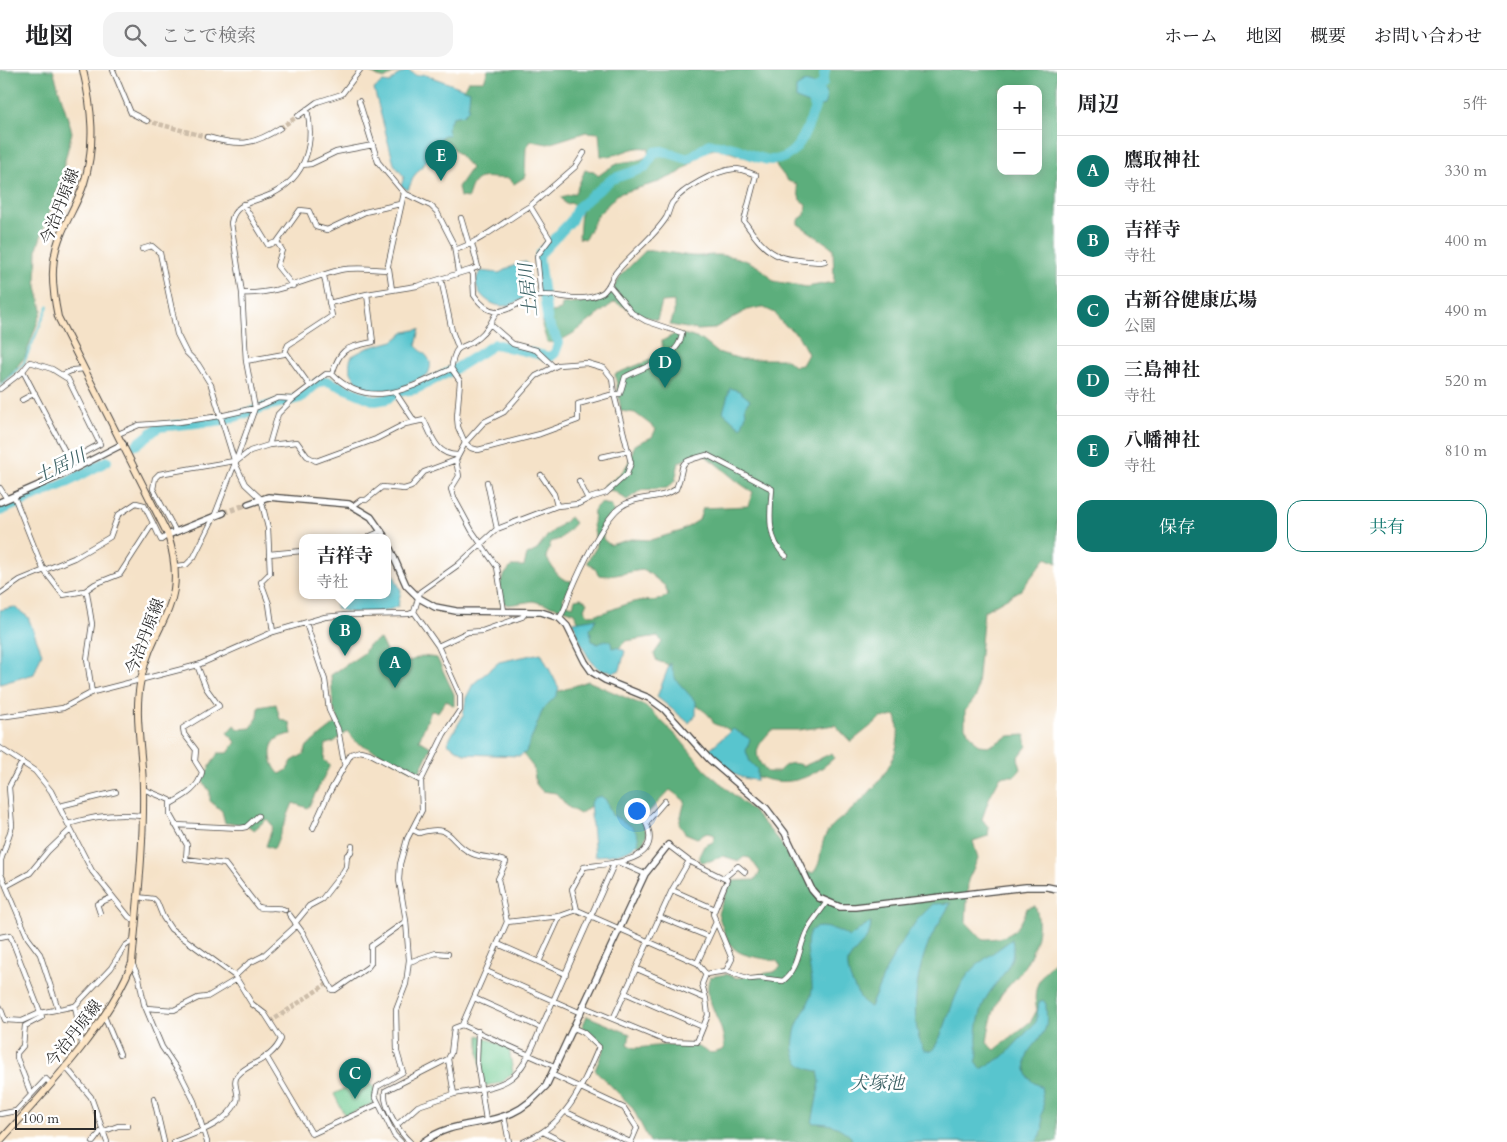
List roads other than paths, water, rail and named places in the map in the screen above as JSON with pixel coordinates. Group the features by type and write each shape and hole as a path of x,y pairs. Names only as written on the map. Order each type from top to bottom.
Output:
{"main road":[{"name":"今治丹原線","path":"0,1141 51,1084 104,1016 122,990 132,963 143,789 138,711 141,679 170,610 176,582 176,566 168,535 58,318 52,288 56,247 84,183 91,151 91,115 83,70"}],"street":[{"path":"113,70 131,113 147,121"},
{"path":"298,116 317,102 342,94 350,81 361,70"},
{"path":"360,101 373,145 384,171 404,193 431,206 437,212 455,250 458,272"},
{"path":"176,566 186,565 191,562 214,517 255,408 246,361 242,293 231,224 232,216 243,204 281,188 302,165 311,136 307,109"},
{"path":"207,137 244,144 262,139 280,128"},
{"path":"302,165 312,164 336,152 373,145"},
{"path":"455,250 471,244 530,206 575,167 584,153"},
{"path":"470,270 473,274 472,288 474,295 487,307 497,311 509,310 541,296 571,299 602,293 609,285 615,272 638,250 666,217 671,204 687,187 736,168 756,175 744,221 759,241 778,258 825,261"},
{"path":"392,290 389,269 390,251 404,193"},
{"path":"243,204 266,244 277,242 300,210 309,210 316,228 322,231 365,212 400,204"},
{"path":"530,206 550,239 537,256 541,296"},
{"path":"329,303 367,294 417,286 478,267 462,218"},
{"path":"277,242 282,250 276,266 293,286"},
{"path":"142,249 152,246 160,253 177,334 186,352 198,364 211,385 235,462 246,484 261,498 268,528 270,573 261,582 269,604 273,632"},
{"path":"242,293 260,294 355,268 389,269"},
{"path":"246,361 284,354 288,345 332,316 324,276"},
{"path":"442,279 452,330 458,347"},
{"path":"497,311 490,324 476,340 458,347 454,353 451,368 460,381 458,427 466,443 478,450 540,434 578,420 578,404 620,394 625,377 665,359 682,340 682,333 646,321 632,313 609,285"},
{"path":"332,374 340,354 345,349 373,342 367,294"},
{"path":"490,324 513,344 536,350 554,367"},
{"path":"285,352 310,386"},
{"path":"0,389 23,371 30,362 68,379 100,444 61,465 64,474"},
{"path":"353,506 361,500 366,500 382,487 404,489 411,487 424,472 456,458 484,422 504,412 536,376 554,367 574,362 604,368 612,378 614,394 631,462 627,474 606,493 578,504 557,506 497,530 458,565 420,592 414,612"},
{"path":"269,445 278,414 293,399 326,374 332,374 349,386 373,394 385,395 414,387 451,368"},
{"path":"62,375 73,370 84,369"},
{"path":"23,371 70,460"},
{"path":"396,392 415,422"},
{"path":"22,400 35,393"},
{"path":"118,434 139,425 220,416 255,408 278,398 293,399"},
{"path":"176,532 153,489 155,478 159,474 235,462 250,451 269,445 297,442 307,456 316,461 376,439 405,424 424,420 435,444 441,450 456,458"},
{"path":"0,502 15,498 123,444"},
{"path":"601,457 629,450"},
{"path":"559,618 564,612 580,571 614,515 619,509 634,499 670,494 676,489 682,464 685,460 707,455 772,489 772,536 779,551 786,556"},
{"path":"456,458 459,476 451,489 454,498 498,567 504,611"},
{"path":"541,475 554,494 557,506"},
{"path":"579,481 588,499"},
{"path":"487,482 497,530"},
{"path":"0,488 7,500"},
{"path":"248,504 261,498 277,497 353,506 371,517 383,534"},
{"path":"15,498 45,570 63,595 85,591 94,584 120,574 153,523"},
{"path":"0,594 20,580 74,558 110,537 118,515 136,503 144,505 161,540 168,535 223,513"},
{"path":"269,554 299,551"},
{"path":"391,552 401,578 419,598 444,610 527,611 551,614 559,618 567,626 592,672 605,680 649,698 664,709 710,760 762,804 785,833 812,890 826,903 840,908 855,908 1018,888 1047,887 1057,889"},
{"path":"85,591 87,593 92,624 87,659 92,693"},
{"path":"438,646 468,632 482,631 522,617 527,611"},
{"path":"0,717 63,708 92,693 197,665 273,632 306,623 346,615 414,612"},
{"path":"401,1142 394,1135 375,1096 377,1087 403,1072 397,1052 396,1010 406,984 409,962 406,920 399,880 400,864 407,839 422,810 421,780 444,734 460,710 460,695 438,646 414,612"},
{"path":"306,623 325,680 329,710 338,729 344,763"},
{"path":"172,804 190,793 200,781 202,772 195,762 196,750 184,734 183,728 219,706 206,688 197,665"},
{"path":"0,748 36,771 60,806 92,871 129,917 136,921"},
{"path":"313,828 344,763 351,754 360,751 369,752 421,780"},
{"path":"22,762 9,787 12,826 1,860 1,874 28,938 40,954 58,1009"},
{"path":"143,789 170,800 172,804 170,815 187,845 186,859 225,864 258,907 265,910 279,908 287,912 296,924 332,990 335,990 368,967 371,962 371,946 406,920"},
{"path":"60,806 116,792"},
{"path":"577,910 572,889 584,867 617,863 641,854 649,844 651,835 646,823 665,801"},
{"path":"68,824 107,815 142,816"},
{"path":"175,825 241,828 246,827 258,816"},
{"path":"413,830 420,833 435,828 447,833 472,854 498,858 506,862 498,879 507,922 462,1025"},
{"path":"6,886 30,873 48,851 71,829"},
{"path":"423,1142 450,1127 504,1116 530,1101 546,1086 645,874 668,845 689,861 727,880 713,914 732,959 726,971"},
{"path":"146,1008 174,1010 198,998 207,997 236,977 249,963 263,956 296,924 309,906 322,899 343,872 347,855 351,852 352,846"},
{"path":"613,1019 672,890 689,861"},
{"path":"617,863 645,874"},
{"path":"398,1124 418,1106 454,1094 497,1087 515,1076 530,1055 617,863"},
{"path":"724,878 738,866 745,872"},
{"path":"672,890 715,909"},
{"path":"100,913 97,904 113,897"},
{"path":"137,897 154,899 171,930 236,977 252,1004 265,1014 281,1039 278,1046 238,1075 235,1080 238,1094 236,1101 217,1123 174,1142"},
{"path":"706,974 726,971 750,979 760,978 783,981 789,976 801,952 802,942 808,929 826,903"},
{"path":"507,922 560,916 577,910 697,963 706,974"},
{"path":"539,962 560,916"},
{"path":"660,917 709,937"},
{"path":"697,963 716,922"},
{"path":"0,937 10,935 42,1017 25,1026 23,1046 17,1058 31,1094"},
{"path":"0,1007 3,1020 22,1021 40,1012 75,1006 111,968 125,946 134,940"},
{"path":"498,944 566,974"},
{"path":"409,962 436,953 444,952 448,954"},
{"path":"132,963 139,978 146,1008 162,1046 181,1074 194,1101 207,1142"},
{"path":"637,968 706,999"},
{"path":"486,972 554,1002 613,1019 666,1041 696,1042 708,1015 702,984 706,974"},
{"path":"625,993 703,1027"},
{"path":"474,998 541,1028"},
{"path":"75,1006 82,1044"},
{"path":"104,1016 120,1054"},
{"path":"454,1094 448,1060 451,1053 454,1028 462,1025 556,1067"},
{"path":"523,1142 543,1132 566,1112 582,1088 599,1047 583,1032 574,1028"},
{"path":"478,1032 477,1062 483,1090 486,1120"},
{"path":"266,1056 312,1134 378,1104"},
{"path":"410,1142 403,1136 384,1099 384,1091 448,1060"},
{"path":"65,1066 91,1097 107,1142"},
{"path":"553,1074 624,1108 637,1128 630,1142 566,1112"},
{"path":"0,1114 16,1111 46,1079 51,1084"},
{"path":"154,1099 164,1142"},
{"path":"504,1116 509,1142"},
{"path":"93,1142 102,1131 118,1126 128,1126"},
{"path":"543,1132 563,1142"}],"water":[{"path":"408,70 417,76 423,74 470,91 468,110 463,115 452,117 447,129 449,135 443,135 441,138 443,146 438,147 414,176 408,190 401,186 404,177 394,164 374,89 383,82 390,83 396,76"},
{"path":"805,82 823,88 826,94 824,105 817,107 796,99 796,88"},
{"path":"526,262 532,290 529,297 506,306 491,303 485,299 476,283 481,271 499,273 519,263"},
{"path":"420,329 416,346 430,361 428,374 405,385 381,391 362,385 352,375 350,362 352,356 367,348 393,341 405,332"},
{"path":"730,388 739,391 750,400 745,406 746,415 741,428 723,412"},
{"path":"391,569 401,591 398,606 384,611 368,613 337,609 334,599 391,599"},
{"path":"14,607 28,617 42,653 34,674 0,684 0,610"},
{"path":"597,618 590,629 592,641 598,644 606,640 611,642 612,648 617,647 625,651 620,670 613,673 608,670 603,672 592,662 584,650 573,622"},
{"path":"541,653 559,688 556,696 543,709 526,752 520,756 465,754 447,743 463,716 466,698 473,684 499,662"},
{"path":"670,663 676,680 696,702 696,715 689,723 657,697"},
{"path":"733,729 750,739 746,751 750,762 757,769 757,780 743,778 729,771 707,751"},
{"path":"601,796 606,800 612,815 630,825 636,831 639,842 629,850 619,854 595,856 590,804 594,798"},
{"name":"犬塚池","path":"951,903 930,940 921,965 915,1010 919,1039 924,1050 932,1051 964,980 980,963 1012,939 1012,958 1004,974 987,996 982,1009 978,1028 978,1055 976,1062 981,1069 1003,1057 1036,1022 1039,1002 1043,1000 1046,1004 1045,1029 1028,1052 1026,1062 1029,1078 1041,1086 1044,1108 1041,1115 1043,1129 1039,1138 1036,1142 852,1142 851,1137 837,1127 828,1124 812,1123 820,1082 818,1071 810,1069 799,1062 794,1051 796,1028 812,990 807,942 809,934 813,929 821,927 836,930 849,937 865,925 871,923 866,939 852,955 848,964 850,978 857,993 870,1007 888,966 917,920 933,904"}],"waterway":[{"name":"土居川","path":"136,445 159,427 226,420 264,407 300,398 319,382 327,381 375,401 387,399 399,392 416,389 455,369 495,344 550,357 555,353 559,342 548,323 539,260 540,254 571,221 577,208 612,179 644,168 655,152 662,151 688,159 710,144 734,148 767,160 780,159 788,155 795,149 809,124 815,107 811,95 823,83 825,70"},
{"path":"0,386 24,363 48,306"},
{"name":"土居川","path":"0,511 66,483 107,461"}],"tunnel":[{"path":"280,128 298,116"},
{"path":"147,121 207,137"},
{"path":"223,513 248,504"},
{"path":"270,1022 328,983"}],"place":[{"name":"八幡神社","path":"441,181"},
{"name":"三島神社","path":"665,388"},
{"name":"吉祥寺","path":"345,656"},
{"name":"鷹取神社","path":"395,688"},
{"name":"古新谷健康広場","path":"355,1099"}]}
